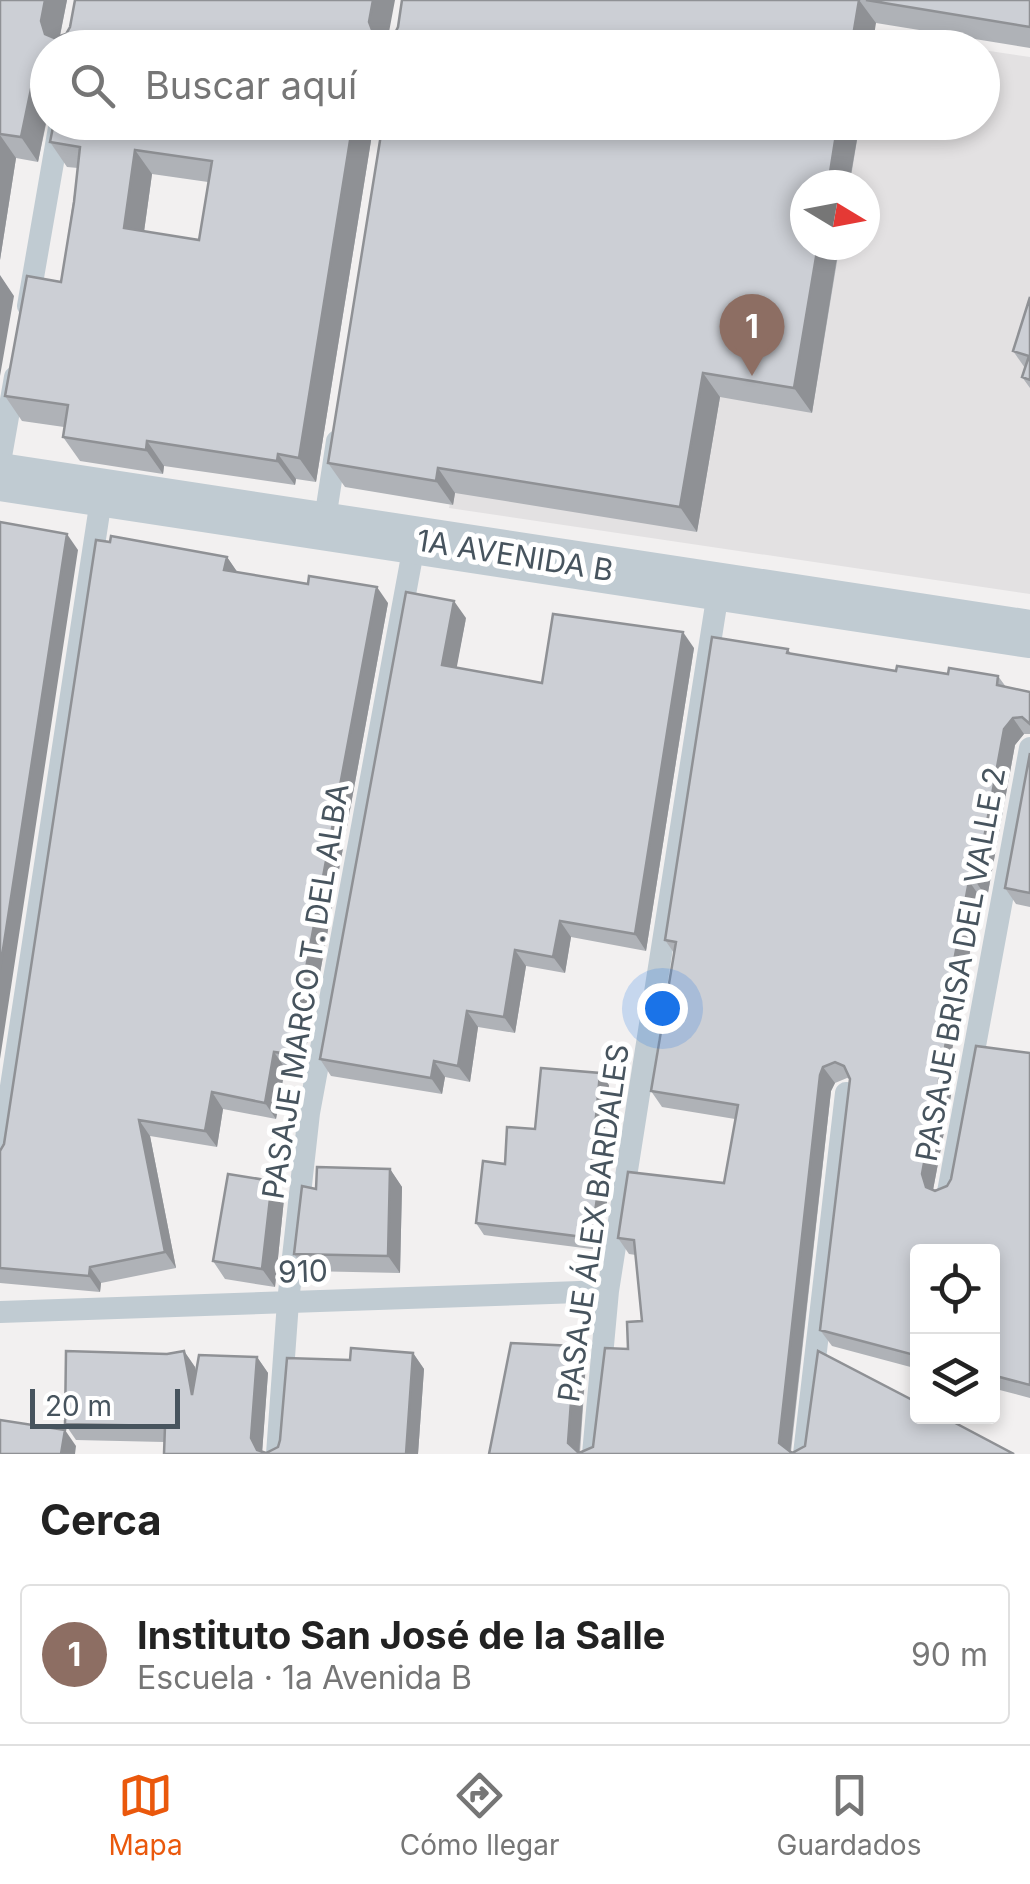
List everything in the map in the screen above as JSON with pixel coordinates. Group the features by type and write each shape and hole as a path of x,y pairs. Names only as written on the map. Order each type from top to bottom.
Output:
{"street":[{"name":"1A AVENIDA B","path":"0,478 1030,634"}],"lane":[{"path":"0,462 57,140"},
{"path":"324,526 342,411"},
{"path":"0,1158 102,493"},
{"name":"PASAJE MARCO T. DEL ALBA","path":"277,1454 288,1302 309,1113 414,540"},
{"name":"PASAJE ÁLEX BARDALES","path":"593,1454 608,1290 720,586"},
{"name":"PASAJE BRISA DEL VALLE 2","path":"948,1192 1030,748"},
{"path":"804,1454 846,1092"},
{"name":"910","path":"0,1312 608,1290"}],"shaded area":[{"path":"1000,53 1030,57 1030,594 449,508 520,140 1000,140"}],"building":[{"path":"0,0 45,0 41,21 44,30 30,30 30,94 21,137 0,134"},
{"path":"75,0 373,0 369,22 372,30 68,30"},
{"path":"402,0 859,0 854,30 396,30"},
{"path":"866,0 1030,0 1030,27"},
{"path":"50,140 350,140 299,458 278,454 277,461 147,441 146,450 63,437 68,405 5,396 27,276 61,282 80,147","holes":["135,150 212,161 199,240 124,228"]},
{"path":"380,140 835,140 830,170 790,170 790,260 815,260 794,388 703,373 680,507 438,468 436,481 328,463"},
{"path":"1030,297 1030,380 1022,377 1029,356 1013,351"},
{"path":"0,522 67,534 0,969"},
{"path":"111,536 227,557 224,570 308,584 309,576 377,587 290,1054 274,1052 265,1103 212,1092 205,1131 139,1120 165,1252 90,1267 89,1276 0,1268 0,1151 96,540 110,542"},
{"path":"406,592 454,601 442,665 542,683 553,614 683,632 635,934 560,921 553,957 515,950 504,1017 467,1011 458,1066 434,1061 431,1078 320,1059"},
{"path":"712,637 896,671 897,666 948,674 949,668 998,676 997,685 1030,692 1030,724 1022,717 1013,718 1004,729 976,882 969,881 939,1041 946,1042 922,1174 926,1187 935,1191 947,1186 951,1179 976,1046 1030,1053 1030,1385 1000,1377 1000,1244 910,1244 910,1354 820,1330 850,1079 844,1066 835,1062 823,1067 820,1075 779,1443 792,1453 805,1446 818,1351 910,1399 910,1424 957,1424 1014,1454 489,1454 511,1343 575,1346 568,1443 579,1453 593,1447 605,1348 628,1349 627,1322 642,1321 634,1240 618,1238 628,1172 724,1183 738,1105 651,1091 676,942 665,940"},
{"path":"1030,753 1030,893 1005,888"},
{"path":"541,1068 600,1073 591,1171 601,1172 591,1238 476,1223 483,1161 505,1164 507,1127 535,1129"},
{"path":"317,1167 390,1169 388,1256 294,1254 302,1186 316,1189"},
{"path":"228,1174 272,1181 262,1269 213,1261"},
{"path":"351,1348 413,1353 406,1454 164,1454 165,1426 65,1424 66,1351 184,1351 192,1395 199,1355 257,1357 251,1438 257,1450 266,1453 278,1447 280,1440 287,1358 350,1360"},
{"path":"0,1420 65,1430 61,1454 0,1454"}],"place":[{"name":"Instituto San José de la Salle","path":"752,376"}]}
